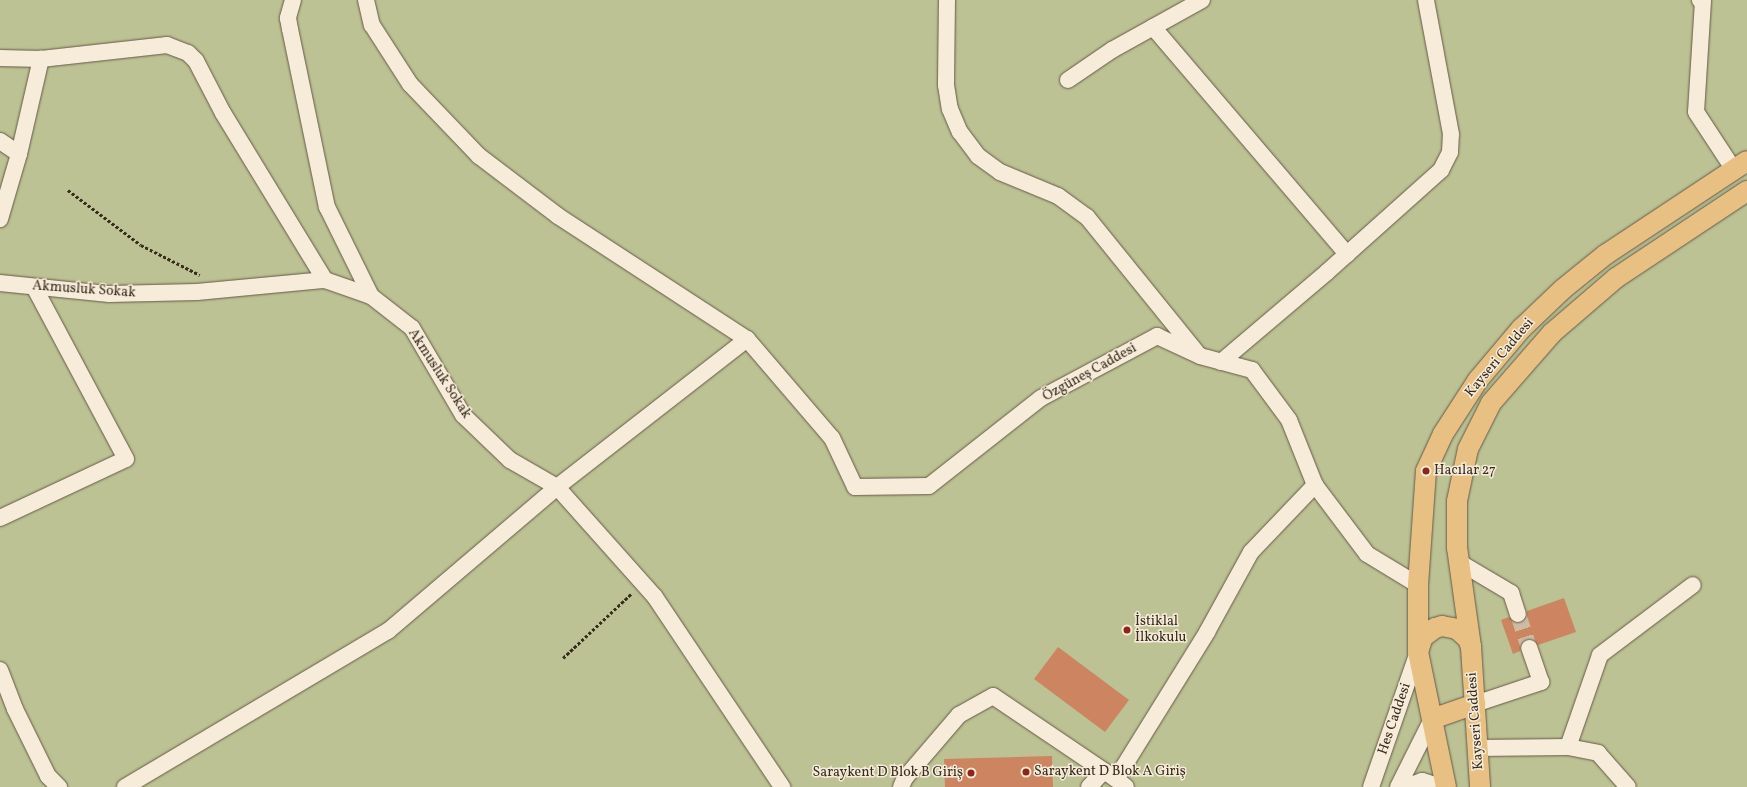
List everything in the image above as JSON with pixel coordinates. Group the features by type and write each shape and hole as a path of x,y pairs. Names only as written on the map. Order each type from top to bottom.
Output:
{"main road":[{"name":"Kayseri Caddesi","path":"1446,787 1418,656 1418,585 1426,471 1443,434 1478,380 1520,329 1563,289 1605,255 1740,166"},
{"name":"Kayseri Caddesi","path":"1480,787 1471,650 1459,562 1457,500 1468,449 1491,403 1552,333 1616,278 1747,191"},
{"path":"1418,656 1423,637 1435,628 1442,626 1457,629 1468,639 1471,650"},
{"path":"1432,719 1475,704"}],"street":[{"path":"293,0 288,18 327,207 371,296"},
{"path":"125,787 388,631 557,487 747,339 558,216 479,156 410,84 372,25 366,0"},
{"path":"947,0 946,85 950,109 960,132 978,156 1000,172 1058,196 1087,217 1200,356"},
{"path":"1068,80 1153,27 1202,0"},
{"path":"1222,362 1348,254 1441,170 1450,152 1451,134 1426,0"},
{"path":"1700,0 1703,0 1696,112 1740,166"},
{"path":"1153,27 1348,254"},
{"path":"0,58 42,59 155,45 166,45 188,53 196,62 223,113 325,280"},
{"path":"0,220 19,154 42,59"},
{"path":"0,141 19,154"},
{"name":"Akmusluk Sokak","path":"0,283 109,294 190,293 325,280 371,296 412,328 463,415 510,460 557,487 655,597 739,719 782,787"},
{"path":"0,518 126,459 34,287"},
{"name":"Özgüneş Caddesi","path":"747,339 832,438 856,487 929,486 1041,398 1157,336 1200,356 1252,370 1289,420 1315,486 1367,554 1418,585"},
{"path":"1089,787 1115,779 1207,632 1251,552 1315,486"},
{"path":"1459,562 1511,593 1518,614"},
{"path":"1568,747 1600,655 1694,585"},
{"path":"1475,704 1541,682 1530,648"},
{"name":"Hes Caddesi","path":"1371,787 1418,656"},
{"path":"0,670 15,709 48,776 59,787"},
{"path":"901,787 905,778 959,715 993,696 1115,779"},
{"name":"Hes Caddesi","path":"1398,787 1432,719"},
{"path":"1477,748 1568,747 1598,753 1628,787"},
{"path":"1406,787 1422,781 1442,787"}],"path":[{"path":"68,190 142,245 196,275 203,276"},
{"path":"563,658 601,619 643,583"}],"green space":[{"path":"0,0 1747,0 1747,787 0,787"}],"building":[{"path":"1564,598 1576,632 1538,645 1535,641 1526,639 1522,642 1520,651 1513,654 1501,620 1509,617 1516,623 1521,623 1527,616 1527,611"},
{"path":"1058,647 1129,700 1105,732 1034,679"},
{"path":"1052,756 1053,787 945,787 944,759"}],"tunnel":[{"path":"1518,614 1529,648"}],"place":[{"name":"Hacılar 27","path":"1426,471"},
{"name":"İstiklal İlkokulu","path":"1127,630"},
{"name":"Saraykent D Blok A Giriş","path":"1026,772"},
{"name":"Saraykent D Blok B Giriş","path":"971,773"}]}
